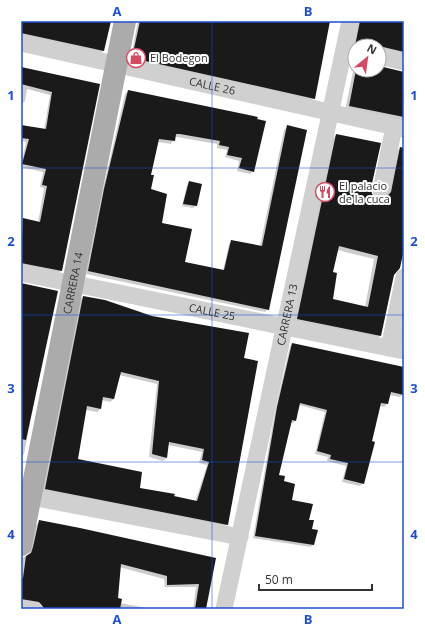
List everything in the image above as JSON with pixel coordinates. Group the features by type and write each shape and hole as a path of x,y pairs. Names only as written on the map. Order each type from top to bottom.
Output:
{"main road":[{"name":"CARRERA 14","path":"21,545 26,496 125,21"}],"street":[{"name":"CARRERA 13","path":"349,38 350,21"},
{"name":"CALLE 26","path":"21,43 399,128"},
{"name":"CARRERA 13","path":"224,609 329,112 347,56"},
{"path":"387,58 404,62"},
{"path":"381,190 399,128"},
{"name":"CALLE 25","path":"21,273 397,349"},
{"path":"397,349 404,277"},
{"path":"26,496 240,537"},
{"path":"21,606 38,609"}],"building":[{"path":"21,21 111,21 104,51 21,33"},
{"path":"140,21 330,21 315,99 132,58"},
{"path":"360,21 404,21 404,52 387,48 387,38 357,38"},
{"path":"21,67 100,84 62,271 21,263 23,218 40,222 47,186 42,185 46,169 22,164 29,139 21,138 21,125 46,129 52,92 21,84"},
{"path":"387,68 404,72 404,117 349,106 354,78 387,78"},
{"path":"128,90 258,117 257,119 266,121 254,172 239,168 242,158 227,155 229,147 219,145 220,141 180,134 176,134 175,141 159,139 151,175 154,175 151,189 167,194 162,223 192,229 185,262 224,270 231,240 262,246 287,125 307,130 269,310 88,271 104,189"},
{"path":"336,134 381,143 371,188 372,194 379,200 384,199 391,192 400,147 404,148 404,249 400,268 394,275 381,336 297,319","holes":["339,246 378,256 368,307 333,299 337,273 333,272"]},
{"path":"189,181 202,184 197,206 183,204"},
{"path":"21,283 58,291 26,440 21,439"},
{"path":"83,296 105,300 152,316 249,333 244,358 258,361 228,525 45,489","holes":["121,372 159,381 152,454 167,458 169,442 204,449 202,460 209,462 197,501 174,496 175,494 140,488 142,472 78,459 87,406 101,409 103,397 114,399"]},
{"path":"292,343 404,367 404,395 391,392 388,404 381,403 372,441 375,442 364,484 344,479 348,463 330,459 331,455 317,451 327,410 300,403 296,421 292,420 279,475 285,476 284,481 295,484 292,500 313,504 309,520 314,520 312,529 318,530 314,545 255,536 277,407"},
{"path":"39,520 216,558 206,609 195,609 199,584 167,585 167,576 121,564 118,598 122,599 120,609 49,609 44,608 39,602 21,599 21,578 23,578 26,556 31,553"}],"place":[{"name":"El Bodegon","path":"136,58"},
{"name":"El palacio de la cuca","path":"325,192"}]}
